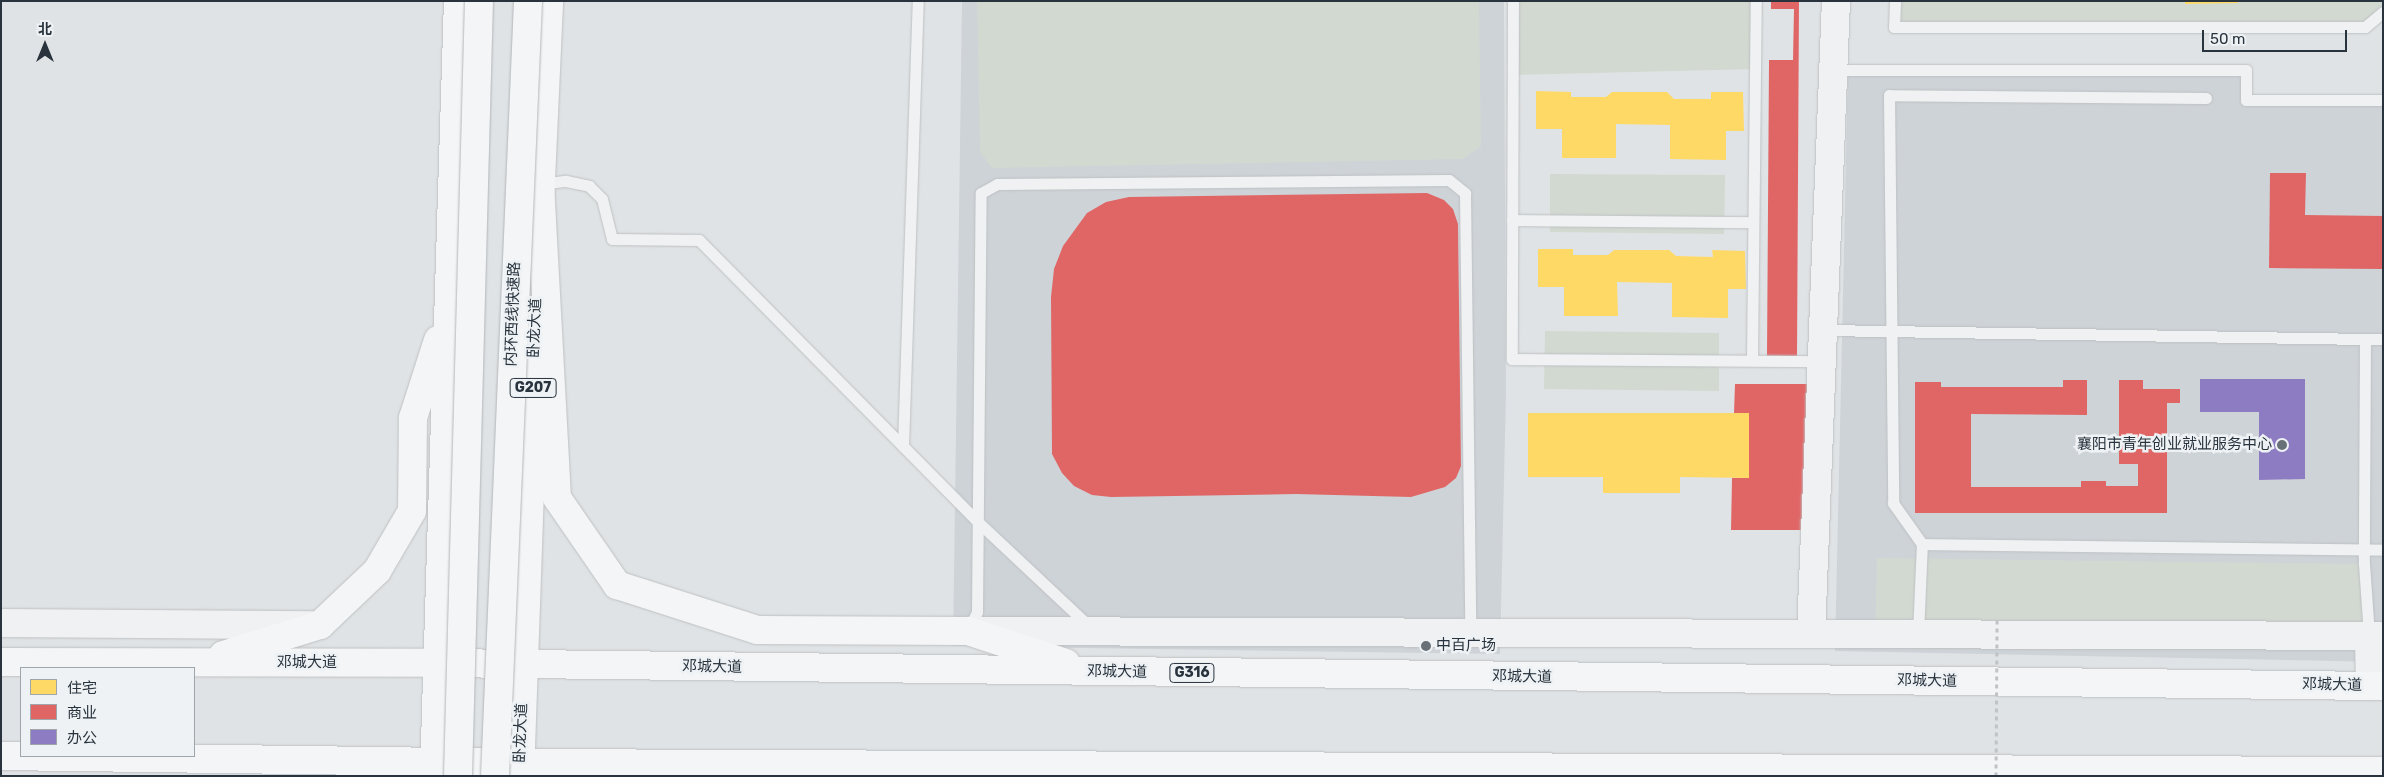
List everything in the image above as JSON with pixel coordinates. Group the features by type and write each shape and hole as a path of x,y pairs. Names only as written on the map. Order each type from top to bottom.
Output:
{"highway":[{"path":"448,1 452,177"},
{"path":"434,768 439,662 458,1"},
{"path":"458,776 479,1"},
{"name":"内环西线快速路","path":"495,776 528,1"},
{"name":"卧龙大道","path":"520,769 540,184 549,1"},
{"path":"544,90 557,1"},
{"path":"540,184 557,498 617,585 757,630 968,631 1093,672"},
{"path":"198,663 320,625 377,571 412,511 413,418 448,310"},
{"name":"邓城大道","path":"1,662 439,662 1093,672 2377,686"},
{"path":"1,756 20,757"},
{"path":"37,757 520,769 728,763 2383,771"},
{"path":"704,776 728,763"}],"street":[{"path":"1811,634 1836,1"},
{"path":"1,623 320,625"},
{"path":"968,631 2376,636 2377,686"}],"lane":[{"path":"903,446 918,1"},
{"path":"1513,1 1512,359 1823,361"},
{"path":"1752,360 1756,1"},
{"path":"1894,1 1894,27 2365,27 2383,12"},
{"path":"1834,70 2246,70 2246,100 2383,100"},
{"path":"1918,634 1922,544 1893,503 1889,95 2206,98"},
{"path":"968,631 977,612 981,193 997,184 1449,180 1465,193 1470,633"},
{"path":"540,184 566,181 589,186 602,199 612,239 699,240 978,522 1094,631"},
{"path":"1512,220 1753,222"},
{"path":"1824,330 2383,339"},
{"path":"2365,339 2364,550 2376,636"},
{"path":"1922,544 2383,550"}],"path":[{"path":"1996,620 1996,776"}],"shaded area":[{"name":"中百广场","path":"962,1 1504,1 1506,393 1500,654 953,646"},
{"path":"977,1 1479,1 1481,146 1463,159 992,168 980,152"},
{"path":"1513,1 1756,1 1755,69 1513,75"},
{"path":"1894,1 2383,1 2383,12 2365,27 1894,27"},
{"path":"1848,70 2246,70 2246,100 2383,100 2383,662 1835,651"},
{"path":"1550,174 1725,175 1724,234 1550,232"},
{"path":"1545,331 1719,333 1719,391 1544,389"},
{"path":"1877,558 2364,564 2369,636 1875,634"}],"building: 住宅":[{"path":"2185,1 2238,1 2238,3 2185,4"},
{"path":"1536,91 1571,92 1571,97 1606,97 1612,92 1667,92 1674,99 1711,99 1711,92 1743,92 1744,131 1726,131 1726,160 1670,159 1670,125 1616,124 1616,158 1562,158 1562,129 1536,129"},
{"path":"1538,249 1573,249 1573,255 1608,255 1614,250 1669,250 1676,256 1713,257 1712,250 1745,251 1746,289 1728,289 1728,318 1672,317 1672,283 1617,282 1618,316 1564,316 1564,287 1538,287"},
{"path":"1528,413 1749,413 1749,478 1680,477 1680,493 1603,493 1603,477 1528,477"}],"building: 商业":[{"path":"1771,1 1799,1 1797,357 1767,357 1769,60 1793,60 1794,9 1771,9"},
{"path":"2270,173 2306,173 2305,215 2383,216 2383,269 2269,268"},
{"path":"1427,193 1444,200 1453,209 1458,224 1461,466 1456,478 1445,487 1411,497 1296,494 1111,497 1092,495 1074,486 1062,473 1052,454 1051,297 1054,269 1063,246 1087,213 1106,202 1129,197"},
{"path":"2063,380 2087,380 2087,415 1971,414 1971,487 2081,487 2081,481 2106,481 2106,486 2138,486 2138,464 2119,464 2119,380 2143,380 2143,389 2180,389 2180,403 2167,403 2167,513 1915,513 1915,382 1941,382 1941,387 2063,387"},
{"path":"1735,384 1807,384 1807,530 1731,530 1732,478 1749,478 1749,413 1734,413"}],"building: 办公":[{"name":"襄阳市青年创业就业服务中心","path":"2200,379 2305,379 2305,479 2259,480 2259,412 2200,412"}],"place":[{"name":"襄阳市青年创业就业服务中心","path":"2282,445"},
{"name":"中百广场","path":"1426,646"}]}
